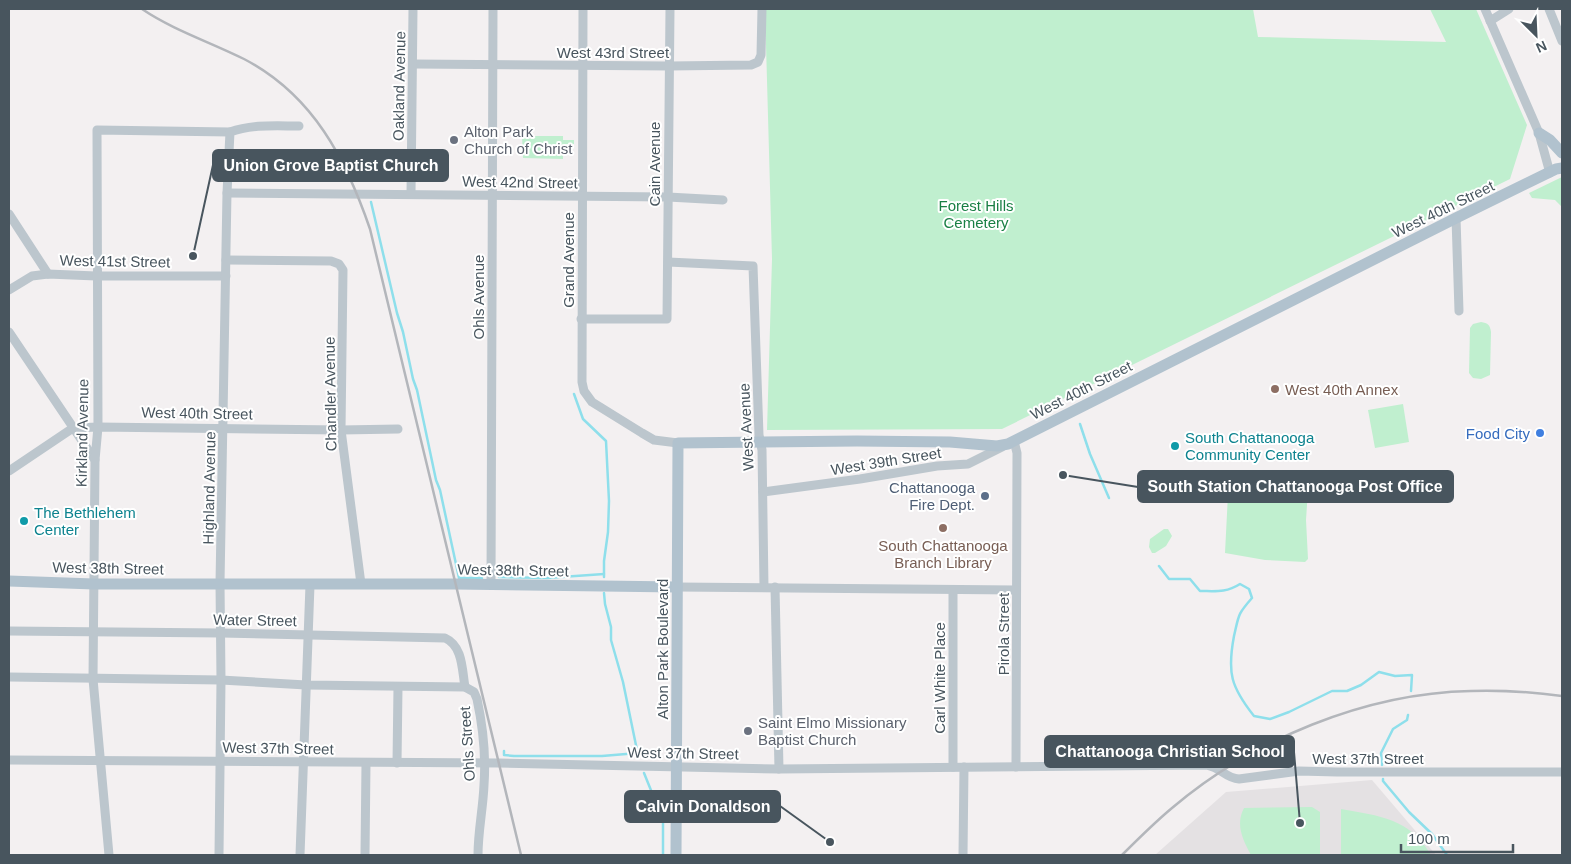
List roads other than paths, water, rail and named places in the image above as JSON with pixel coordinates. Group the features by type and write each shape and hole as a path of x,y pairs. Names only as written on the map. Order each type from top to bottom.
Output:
{"main road":[{"path":"1538,133 1550,140 1562,153"},
{"name":"West 40th Street","path":"678,443 922,442 997,446 1011,442 1456,218 1562,168"},
{"name":"Alton Park Boulevard","path":"676,855 678,443"},
{"name":"West 38th Street","path":"9,581 94,584 491,584 677,587"}],"street":[{"name":"Oakland Avenue","path":"411,194 414,9"},
{"name":"Ohls Avenue","path":"491,584 493,9"},
{"name":"Grand Avenue","path":"583,9 581,319 582,382 584,390"},
{"name":"Cain Avenue","path":"581,319 667,319 670,9"},
{"name":"West 43rd Street","path":"414,64 751,65 758,62 761,55 762,9"},
{"path":"1485,9 1538,133 1550,173"},
{"path":"1490,21 1509,9"},
{"path":"1549,9 1562,41"},
{"path":"230,132 256,126 299,126"},
{"name":"Kirkland Avenue","path":"109,855 93,679 98,427 97,130 230,132"},
{"name":"Highland Avenue","path":"219,855 220,583 227,193 230,132"},
{"name":"West 42nd Street","path":"227,193 668,197 723,200"},
{"path":"9,214 48,274"},
{"path":"1456,218 1459,311"},
{"name":"Chandler Avenue","path":"226,260 331,261 339,264 343,270 341,430 361,584"},
{"name":"West Avenue","path":"668,262 753,266 763,492 764,587"},
{"name":"West 41st Street","path":"9,290 32,276 48,274 226,276"},
{"path":"9,332 96,460"},
{"name":"West 40th Street","path":"584,390 592,402 654,440 678,443"},
{"path":"9,471 73,428"},
{"name":"West 40th Street","path":"73,428 398,429"},
{"name":"West 39th Street","path":"763,492 937,466 968,464 1011,442"},
{"name":"Pirola Street","path":"1011,442 1017,453 1016,768"},
{"path":"300,855 310,585"},
{"name":"West 38th Street","path":"677,587 1016,590"},
{"path":"775,587 779,769"},
{"name":"Carl White Place","path":"953,590 953,767"},
{"name":"Water Street","path":"9,631 445,638 458,648 470,690"},
{"path":"9,677 221,680 306,685 470,690"},
{"path":"397,763 398,687"},
{"name":"Ohls Street","path":"470,690 479,707 485,764 478,833 478,855"},
{"name":"West 37th Street","path":"9,760 676,766 779,769 1207,765 1216,766 1231,778 1240,779 1299,771 1562,772"},
{"path":"365,855 366,764"},
{"path":"963,855 964,767"}],"waterway":[{"path":"371,202 417,390 459,578 482,578"},
{"path":"574,394 583,419 606,441 609,501 604,577"},
{"path":"1080,424 1090,454 1109,498"},
{"path":"1159,566 1169,579 1190,579 1200,591 1225,590 1240,584 1249,589 1252,598 1238,619 1232,649 1231,670 1236,688 1254,716 1270,719 1332,691 1347,691 1361,685 1379,672 1395,676 1412,675 1411,691"},
{"path":"499,577 547,578 604,574"},
{"path":"604,593 611,627 611,640 623,682 638,755"},
{"path":"1382,765 1381,753 1393,729 1407,720 1408,715"},
{"path":"504,751 504,755 514,756 602,756 638,753"},
{"path":"644,773 663,820 663,855"},
{"path":"1383,779 1409,812 1432,834 1447,855"}],"railway":[{"path":"142,9 179,30 244,59 268,74 289,91 308,110 324,131 350,178 370,229 521,855"},
{"path":"1122,855 1165,814 1203,784 1238,761 1312,725 1351,711 1431,694 1494,691 1562,696"}],"place":[{"name":"Alton Park Church of Christ","path":"454,140"},
{"name":"Union Grove Baptist Church","path":"193,256"},
{"name":"West 40th Annex","path":"1275,389"},
{"name":"Food City","path":"1540,433"},
{"name":"South Chattanooga Community Center","path":"1175,446"},
{"name":"South Station Chattanooga Post Office","path":"1063,475"},
{"name":"Chattanooga Fire Dept.","path":"985,496"},
{"name":"The Bethlehem Center","path":"24,521"},
{"name":"South Chattanooga Branch Library","path":"943,528"},
{"name":"Saint Elmo Missionary Baptist Church","path":"748,731"},
{"name":"Chattanooga Christian School","path":"1300,823"},
{"name":"Calvin Donaldson","path":"830,842"}],"park label":[{"name":"Forest Hills Cemetery","path":"976,214"}]}
